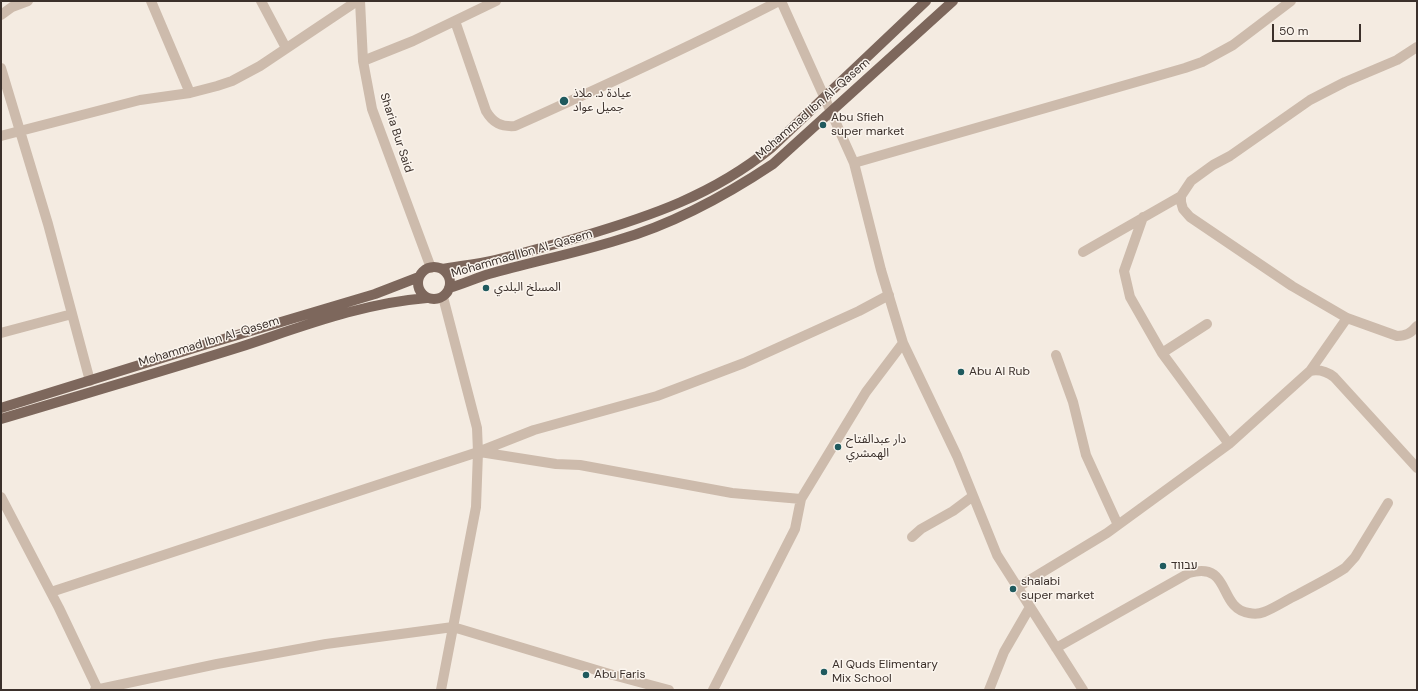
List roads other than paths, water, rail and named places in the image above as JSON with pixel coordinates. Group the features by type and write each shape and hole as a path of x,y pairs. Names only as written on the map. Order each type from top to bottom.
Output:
{"main road":[{"name":"Mohammad Ibn Al-Qasem","path":"442,269 495,260 540,248 633,220 674,206 702,193 753,163 771,148 926,1"},
{"name":"Mohammad Ibn Al-Qasem","path":"449,288 488,275 620,240 670,221 720,197 768,168 952,1"},
{"path":"1,408 400,286 419,277 426,269 442,269 449,277 449,288 447,293 443,297 437,299 427,298 420,292 418,282 419,277"},
{"name":"Mohammad Ibn Al-Qasem","path":"1,419 192,362 361,309 403,300 427,298"}],"street":[{"path":"1,15 12,7 28,1"},
{"path":"151,1 190,93"},
{"path":"261,1 286,48"},
{"path":"1,136 140,100 190,93 232,81 260,66 357,1"},
{"name":"Sharia Bur Said","path":"360,1 363,60 372,109 431,268"},
{"path":"363,60 413,41 496,1"},
{"path":"455,21 486,111 499,125 507,127 515,126 643,68 780,1 854,163 888,295 903,343 957,456 997,555 1083,690"},
{"path":"854,163 1185,68 1218,54 1233,45 1291,1"},
{"path":"1083,252 1181,196 1191,181 1213,165 1230,156 1310,100 1345,82 1398,60 1417,47"},
{"path":"1,68 48,224 90,381"},
{"path":"1181,196 1183,209 1190,218 1292,286 1347,318 1398,336 1405,336 1411,333 1417,326"},
{"path":"1143,217 1124,271 1130,297 1162,353 1229,444"},
{"path":"51,592 478,452 534,430 657,396 744,363 859,311 888,295"},
{"path":"441,690 476,507 478,452 477,428 443,297"},
{"path":"1,332 72,314"},
{"path":"1018,588 1107,533 1229,444 1310,371 1347,318"},
{"path":"1162,353 1207,324"},
{"path":"713,690 795,529 802,499 866,392 903,343"},
{"path":"1056,355 1073,402 1086,455 1118,525"},
{"path":"1310,371 1323,371 1334,377 1417,468"},
{"path":"478,452 556,464 580,465 732,493 802,499"},
{"path":"912,537 921,529 953,511 973,496"},
{"path":"1,497 51,592 97,690 218,664 326,644 453,627 613,675 669,690"},
{"path":"1056,648 1189,573 1198,571 1211,573 1218,578 1222,583 1228,599 1239,610 1249,613 1265,612 1345,568 1355,557 1388,503"},
{"path":"989,690 1004,652 1030,607"}],"place":[{"name":"عيادة د. ملاذ جميل عواد","path":"564,101"},
{"name":"Abu Sfieh super market","path":"823,125"},
{"name":"المسلخ البلدي","path":"486,288"},
{"name":"Abu Al Rub","path":"961,372"},
{"name":"دار عبدالفتاح الهمشري","path":"838,447"},
{"name":"עבווד","path":"1163,566"},
{"name":"shalabi super market","path":"1013,589"},
{"name":"Al Quds Elimentary Mix School","path":"824,672"},
{"name":"Abu Faris","path":"586,675"}]}
